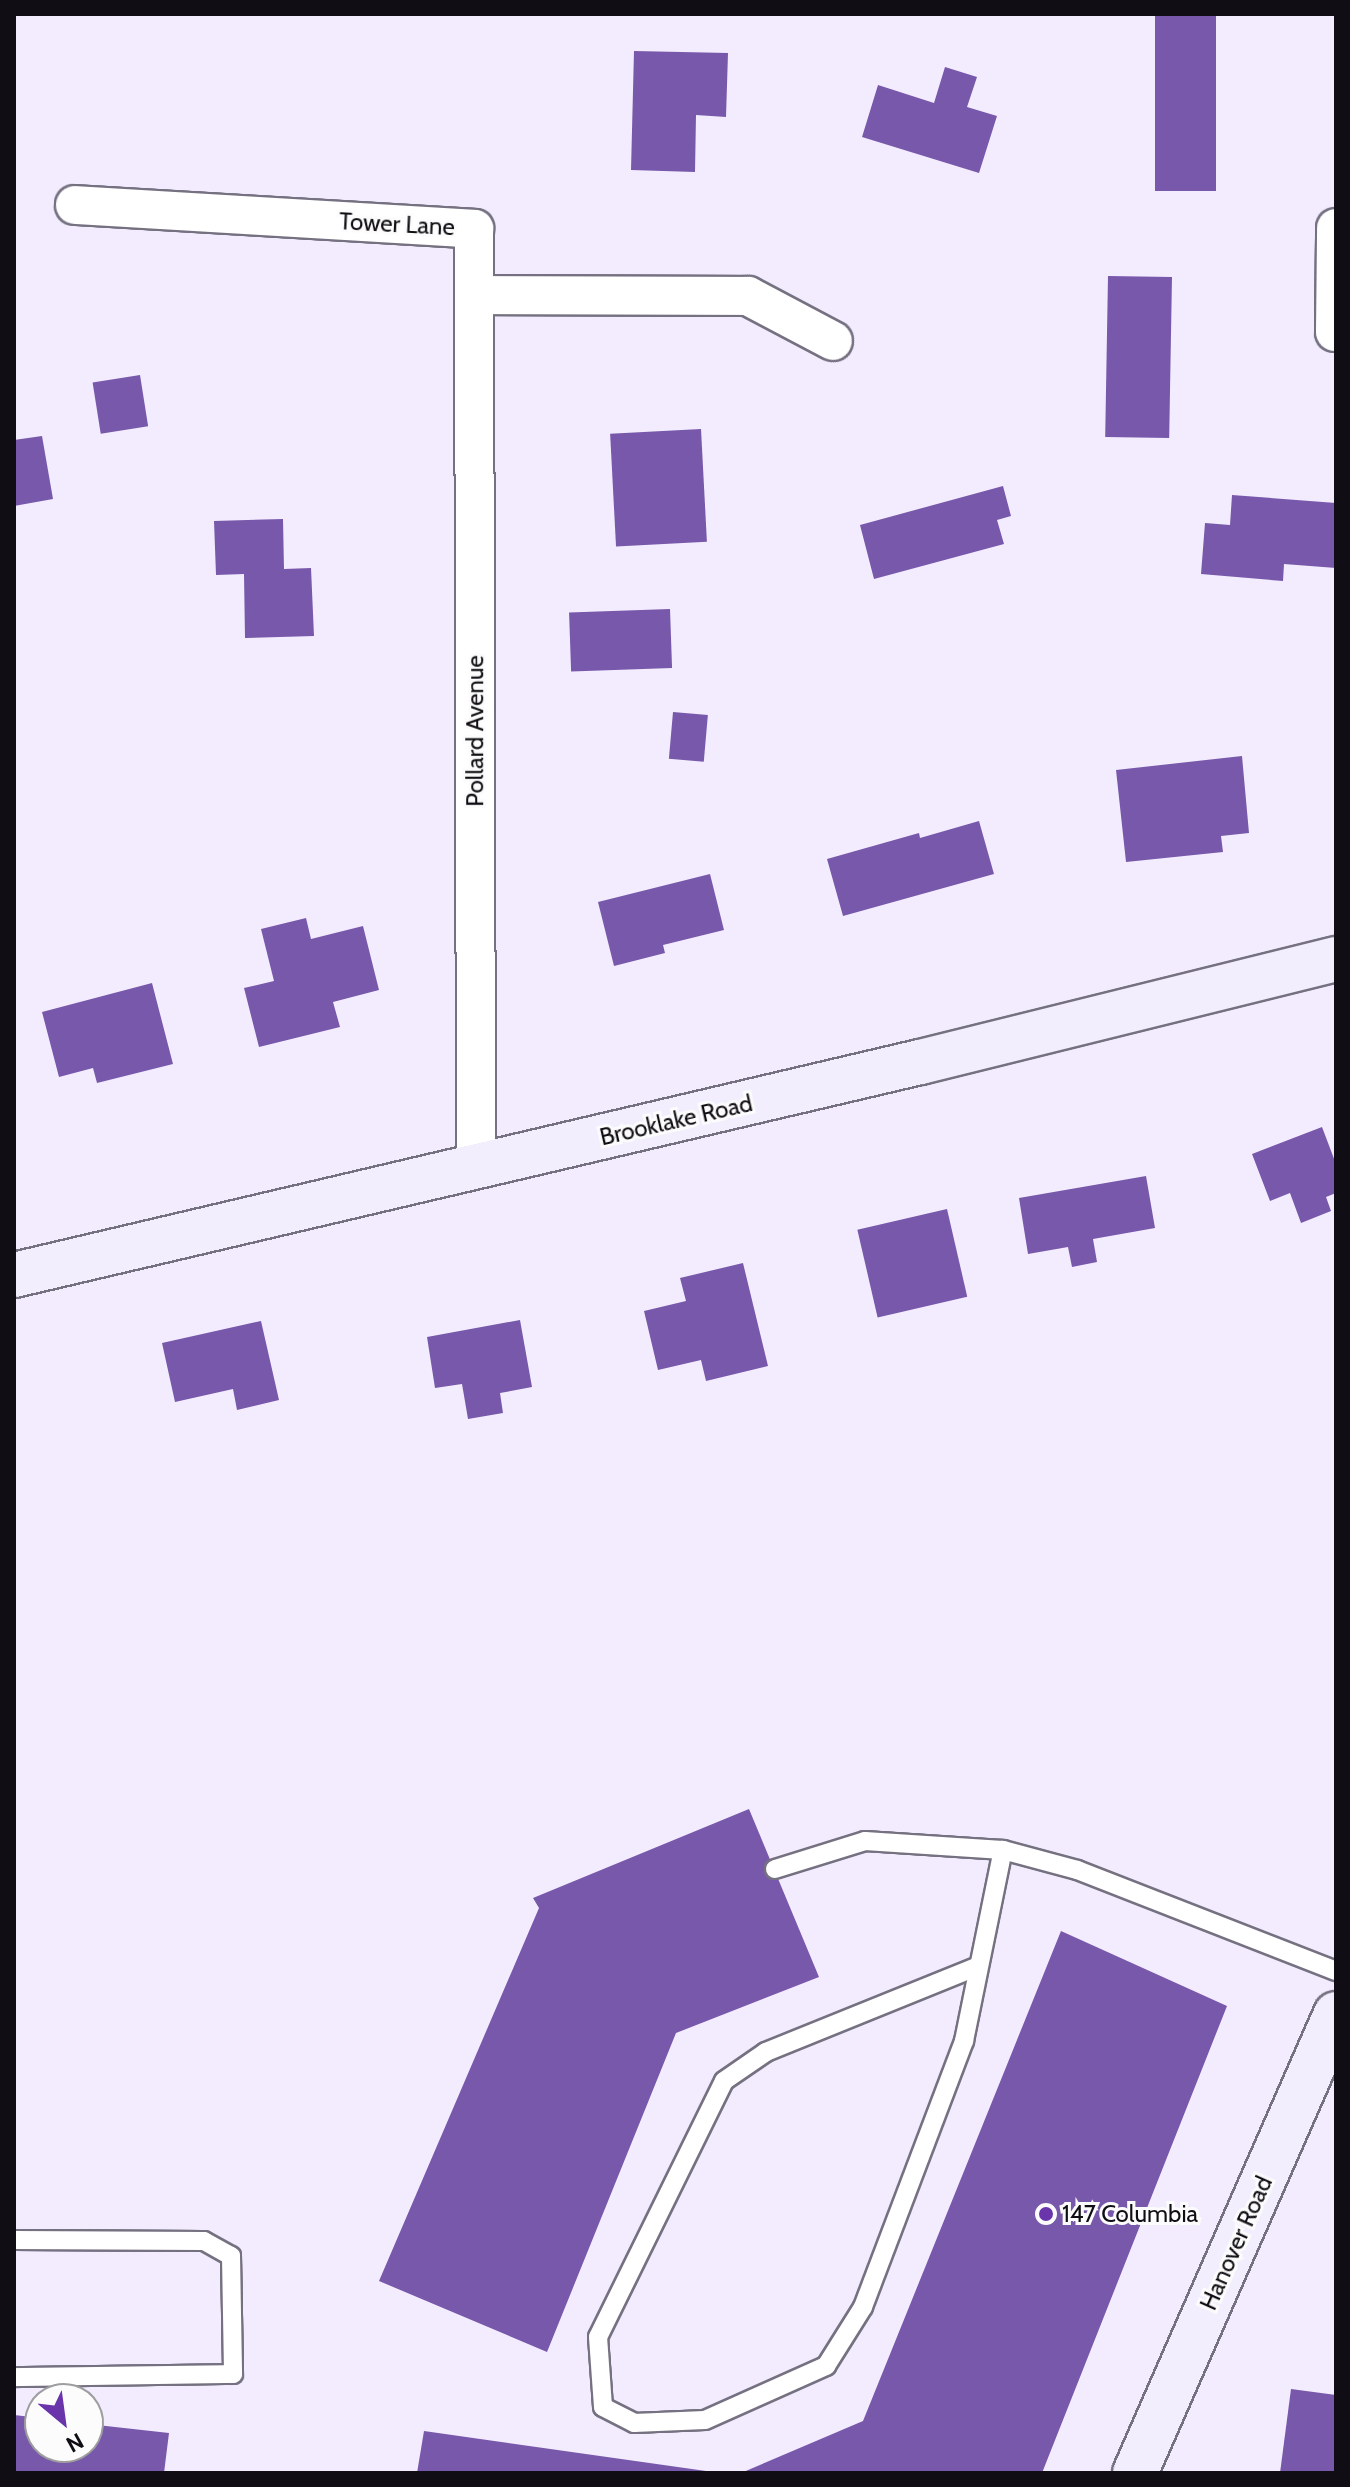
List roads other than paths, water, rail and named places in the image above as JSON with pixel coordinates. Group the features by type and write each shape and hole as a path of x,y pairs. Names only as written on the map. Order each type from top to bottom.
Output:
{"street":[{"name":"Tower Lane","path":"75,205 474,229 474,295"},
{"path":"1335,332 1336,228"},
{"path":"474,295 748,296 833,341"},
{"name":"Pollard Avenue","path":"474,295 476,1168"},
{"name":"Brooklake Road","path":"14,1275 476,1168 1336,959"},
{"name":"Hanover Road","path":"1135,2473 1336,2014"}],"lane":[{"path":"775,1869 865,1841 1003,1850 1077,1870 1336,1971"},
{"path":"976,1967 766,2052 724,2081 598,2337 603,2407 634,2423 705,2420 826,2366 863,2307 964,2041 976,1967 1003,1850"},
{"path":"14,2240 204,2241 231,2256 233,2374 14,2377"}],"place":[{"name":"147 Columbia","path":"1046,2214"}]}
